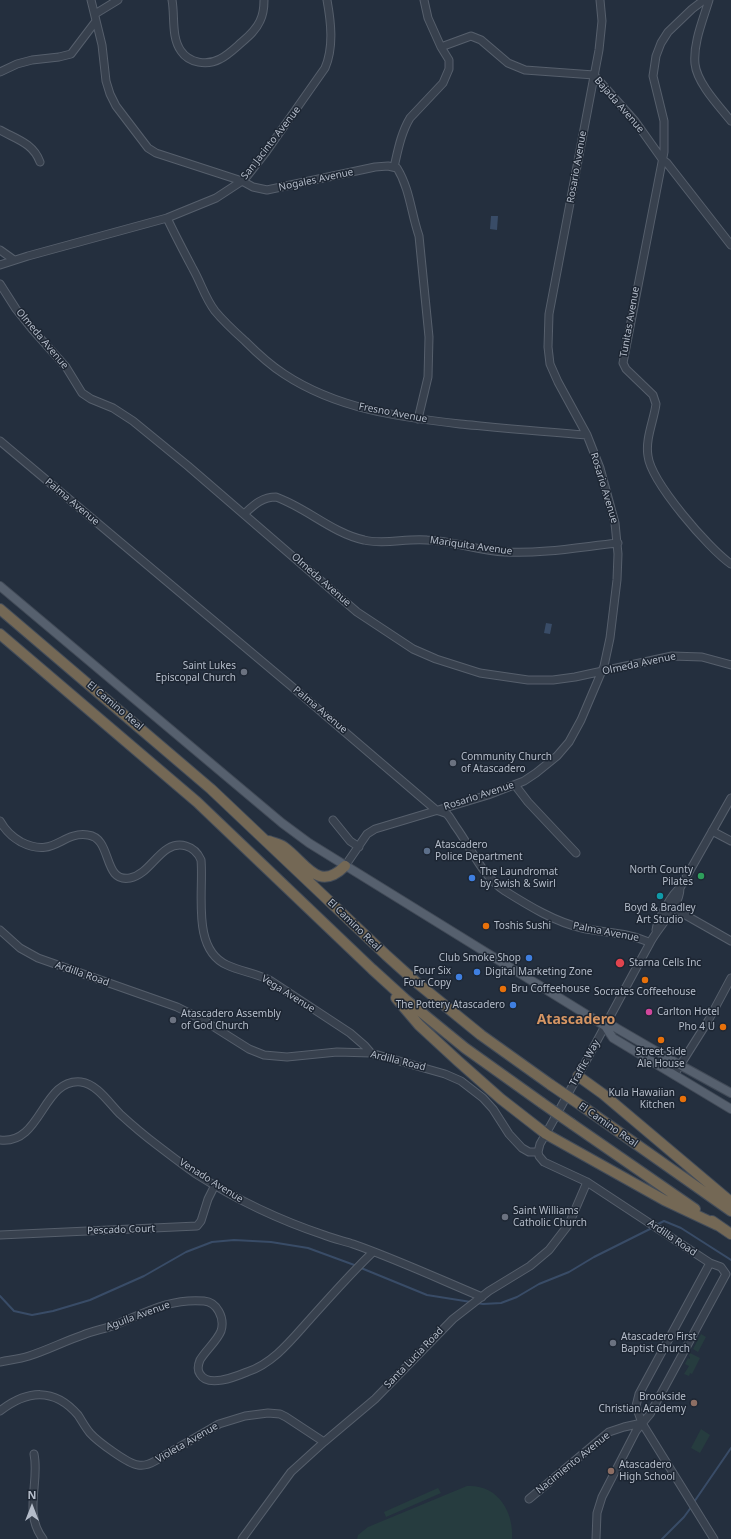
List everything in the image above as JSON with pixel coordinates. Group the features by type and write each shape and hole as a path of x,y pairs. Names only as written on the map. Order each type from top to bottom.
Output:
{"highway":[{"name":"El Camino Real","path":"0,609 211,789 361,932 416,982 481,1035 731,1211"},
{"name":"El Camino Real","path":"0,634 198,802 372,969 426,1017 465,1048 542,1103 731,1234"},
{"path":"264,838 283,847 318,876 328,878 337,874 345,866"},
{"path":"372,969 419,1025 479,1080 546,1134 664,1200 717,1225"},
{"path":"578,1076 603,1094 731,1202"}],"main road":[{"name":"El Camino Real","path":"0,586 282,823 309,843 605,1026 613,1038 731,1110"},
{"name":"El Camino Real","path":"605,1026 613,1026 731,1093"}],"street":[{"name":"Nogales Avenue","path":"91,0 102,46 106,81 110,94 116,106 148,148 156,153 242,181 253,187 267,190 375,167 394,167"},
{"path":"0,72 17,64 32,60 71,54 95,18 118,0"},
{"path":"172,0 173,22 178,46 181,52 189,60 209,63 222,58 250,35 260,21 264,0"},
{"name":"San Jacinto Avenue","path":"0,266 14,260 167,218 216,198 242,181 266,152 325,68 330,53 331,39 328,0"},
{"path":"418,419 428,377 429,338 425,291 419,236 414,222 404,179 397,168 394,167 402,134 410,118 443,83 450,68 448,60 428,18 424,0"},
{"name":"Rosario Avenue","path":"345,866 367,834 375,829 488,795 524,781 544,768 569,742 581,720 601,672 610,638 617,580 618,543 616,522 600,468 587,435 554,375 550,364 548,347 549,314 594,75 601,27 600,0"},
{"path":"662,159 664,152 665,128 653,76 656,56 661,43 668,32 692,8 704,0"},
{"path":"709,0 695,51 695,65 705,88 731,121"},
{"name":"Bajada Avenue","path":"441,47 466,37 477,38 508,63 526,70 594,75 635,121 662,159 667,163 731,245"},
{"path":"0,130 28,144 35,152 40,162"},
{"name":"Tunitas Avenue","path":"662,159 623,363 626,369 653,395 656,400 647,453 652,470 665,491 705,540 722,558 731,564"},
{"name":"Fresno Avenue","path":"167,218 205,295 216,312 241,338 269,362 284,374 302,384 336,399 375,411 418,419 527,431 587,435"},
{"path":"0,250 14,260"},
{"name":"Olmeda Avenue","path":"0,284 28,324 66,367 82,393 91,400 113,408 133,421 244,514 357,612 412,650 480,673 528,680 553,680 601,672 659,659 682,656 702,657 731,665"},
{"name":"Palma Avenue","path":"0,441 290,684 436,810 446,813 480,866 490,879 504,890 548,915 570,925 637,937 650,942"},
{"name":"Mariquita Avenue","path":"244,514 256,503 268,497 276,497 345,534 374,542 436,540 505,552 546,551 618,543"},
{"path":"515,785 528,802 576,853"},
{"name":"Traffic Way","path":"538,1152 540,1144 650,942 673,908 680,892 680,888 731,798"},
{"path":"333,820 350,841 358,847"},
{"name":"Vega Avenue","path":"0,821 13,837 32,847 49,847 67,839 84,834 97,838 101,842 116,875 128,878 140,874 168,848 174,846 191,848 199,855 201,860 200,899 202,922 210,948 217,958 227,965 258,974 271,981 350,1033 371,1053"},
{"path":"712,830 731,841"},
{"name":"Traffic Way","path":"655,933 656,927 666,907 676,890 680,888"},
{"path":"673,908 731,941"},
{"name":"Ardilla Road","path":"0,930 20,948 38,958 177,1007 203,1020 249,1049 264,1055 287,1057 337,1052 371,1053 437,1071 461,1081 483,1098 493,1109 509,1134 522,1148 528,1152 538,1152 539,1156 544,1162 587,1182 710,1263 721,1267 726,1274 650,1414 642,1423"},
{"path":"674,1075 708,1021 731,978"},
{"name":"Venado Avenue","path":"0,1140 10,1140 21,1136 38,1119 50,1098 60,1088 74,1082 81,1082 96,1089 121,1114 157,1145 196,1173 236,1198 282,1219 373,1252 482,1297"},
{"name":"Santa Lucia Road","path":"242,1539 291,1472 375,1399 452,1319 482,1297 530,1266 556,1242 574,1215 587,1182"},
{"name":"Pescado Court","path":"0,1235 197,1226 201,1221 208,1199 215,1185"},
{"name":"Aguila Avenue","path":"0,1362 28,1356 114,1325 163,1304 190,1300 206,1301 218,1309 221,1315 222,1325 221,1331 200,1360 198,1373 202,1378 208,1381 220,1381 259,1368 282,1350 357,1267 373,1252"},
{"path":"710,1263 639,1394 636,1406 642,1423 714,1539"},
{"name":"Violeta Avenue","path":"0,1411 26,1396 43,1394 51,1396 73,1411 91,1434 128,1461 141,1466 148,1465 219,1424 245,1416 268,1413 280,1414 324,1442"},
{"path":"596,1539 597,1513 602,1497 642,1423"},
{"name":"Nacimiento Avenue","path":"529,1499 609,1432 642,1423"},
{"path":"34,1454 37,1465 32,1514 38,1533 43,1539"}],"green space":[{"path":"701,1334 706,1337 698,1352 693,1349"},
{"path":"690,1353 700,1358 692,1374 690,1373 689,1376 684,1374 689,1366 685,1364 688,1358 690,1359"},
{"path":"701,1429 710,1435 700,1453 691,1448"},
{"path":"467,1486 487,1490 502,1501 507,1509 510,1519 512,1539 357,1539 358,1535 368,1527"},
{"path":"438,1488 441,1493 386,1517 384,1512"}],"water":[{"path":"491,216 498,216 497,230 490,229"},
{"path":"546,623 552,624 550,634 544,633"}],"waterway":[{"path":"656,1225 664,1221 681,1228 731,1260"},
{"path":"477,1303 501,1303 517,1297 539,1284 569,1272 594,1257 652,1228"},
{"path":"0,1296 14,1311 32,1315 53,1311 90,1300 144,1276 186,1252 212,1242 234,1240 271,1242 308,1248 357,1266"},
{"path":"361,1268 427,1295 471,1302"},
{"path":"694,1502 731,1448"},
{"path":"662,1539 684,1517 692,1506"}],"place":[{"name":"Saint Lukes Episcopal Church","path":"244,672"},
{"name":"Community Church of Atascadero","path":"453,763"},
{"name":"Atascadero Police Department","path":"427,851"},
{"name":"North County Pilates","path":"701,876"},
{"name":"The Laundromat by Swish & Swirl","path":"472,878"},
{"name":"Boyd & Bradley Art Studio","path":"660,896"},
{"name":"Toshis Sushi","path":"486,926"},
{"name":"Club Smoke Shop","path":"529,958"},
{"name":"Starna Cells Inc","path":"620,963"},
{"name":"Digital Marketing Zone","path":"477,972"},
{"name":"Four Six Four Copy","path":"459,977"},
{"name":"Socrates Coffeehouse","path":"645,980"},
{"name":"Bru Coffeehouse","path":"503,989"},
{"name":"The Pottery Atascadero","path":"513,1005"},
{"name":"Carlton Hotel","path":"649,1012"},
{"name":"Atascadero Assembly of God Church","path":"173,1020"},
{"name":"Pho 4 U","path":"723,1027"},
{"name":"Street Side Ale House","path":"661,1040"},
{"name":"Kula Hawaiian Kitchen","path":"683,1099"},
{"name":"Saint Williams Catholic Church","path":"505,1217"},
{"name":"Atascadero First Baptist Church","path":"613,1343"},
{"name":"Brookside Christian Academy","path":"694,1403"},
{"name":"Atascadero High School","path":"611,1471"}],"district":[{"name":"Atascadero","path":"576,1020"}]}
